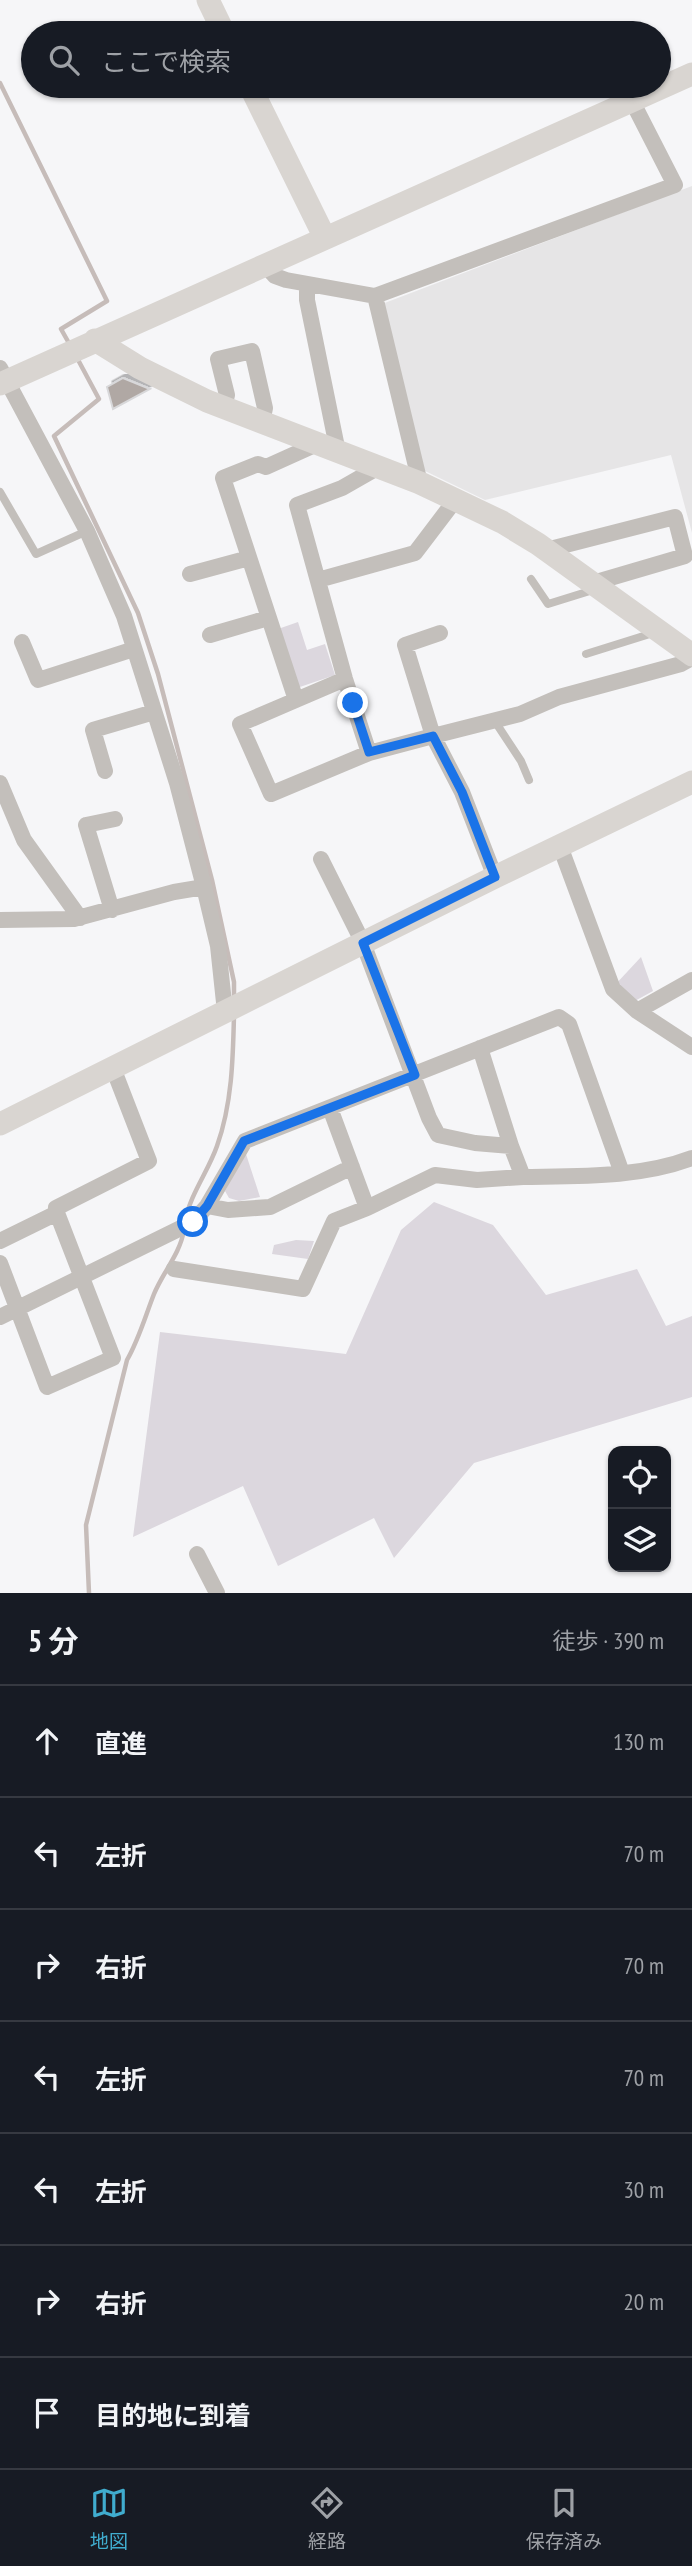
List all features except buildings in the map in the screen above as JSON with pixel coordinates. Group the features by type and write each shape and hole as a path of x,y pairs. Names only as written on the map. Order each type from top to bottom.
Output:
{"street":[{"path":"208,0 218,21"},
{"path":"671,83 692,74"},
{"path":"256,98 325,238"},
{"path":"225,1012 218,946 204,887 177,783 124,617 87,531 2,377 95,340 639,98"},
{"path":"632,101 676,186"},
{"path":"265,265 275,276 307,285 375,296 692,179"},
{"path":"307,285 328,448"},
{"path":"375,296 420,483"},
{"path":"95,340 140,368 224,407 420,483 502,522 546,550 692,656 681,664 559,697 520,714 369,752 271,794 240,724 345,679"},
{"path":"224,407 227,395 218,359 252,351 265,408 262,422"},
{"path":"296,700 223,478 258,464 266,467 328,448"},
{"path":"369,752 345,679 298,505 342,488 377,468"},
{"path":"318,580 415,554 456,499"},
{"path":"546,550 675,517 685,556 596,586"},
{"path":"190,574 249,558"},
{"path":"209,635 268,618"},
{"path":"440,633 405,645 433,736 462,792 495,877"},
{"path":"22,642 38,680 134,649"},
{"path":"105,771 93,730 154,712"},
{"path":"0,1124 495,877 692,782"},
{"path":"0,783 7,820 79,918"},
{"path":"112,910 86,825 115,819"},
{"path":"560,846 613,989 637,1011 692,1047"},
{"path":"321,859 363,943 429,1118 438,1135 475,1143 511,1146"},
{"path":"0,920 79,918 174,892 204,887"},
{"path":"637,1011 692,980"},
{"path":"0,1317 82,1279 193,1222 207,1206 244,1141 559,1017 569,1024 622,1173"},
{"path":"480,1048 523,1177"},
{"path":"0,1263 47,1387 113,1358 56,1208 149,1161 113,1068"},
{"path":"330,1108 367,1208"},
{"path":"174,1269 303,1289 334,1221 435,1175 477,1180 622,1173 672,1166 692,1158"},
{"path":"207,1206 228,1210 270,1207 352,1167"},
{"path":"0,1241 57,1213"},
{"path":"197,1555 217,1593"}],"lane":[{"path":"0,492 36,554 87,531"},
{"path":"531,579 548,604 596,586"},
{"path":"586,654 659,631"},
{"path":"494,720 521,761 529,780"}],"shaded area":[{"path":"692,186 692,533 671,455 485,500 421,469 382,304"},
{"path":"298,622 307,650 325,644 335,675 297,688 278,629"},
{"path":"641,957 653,991 633,1002 614,986"},
{"path":"245,1151 260,1197 239,1201 229,1198 225,1191"},
{"path":"434,1202 493,1225 546,1295 637,1269 666,1326 692,1316 692,1397 474,1463 394,1558 374,1518 278,1566 243,1486 133,1537 160,1332 346,1354 401,1230"},
{"path":"296,1240 314,1241 308,1259 272,1254 274,1245"}],"waterway":[{"path":"0,83 107,301 61,329 70,345"},
{"path":"76,356 99,399 54,436 138,613 158,674 212,880 234,982 234,1000"},
{"path":"185,1222 191,1202 217,1146 226,1114 234,1015"},
{"path":"89,1593 86,1525 127,1360 154,1294 179,1247 184,1230"}],"route":[{"path":"193,1222 207,1206 244,1141 415,1075 363,943 495,877 462,792 433,736 369,752 353,703"}]}
